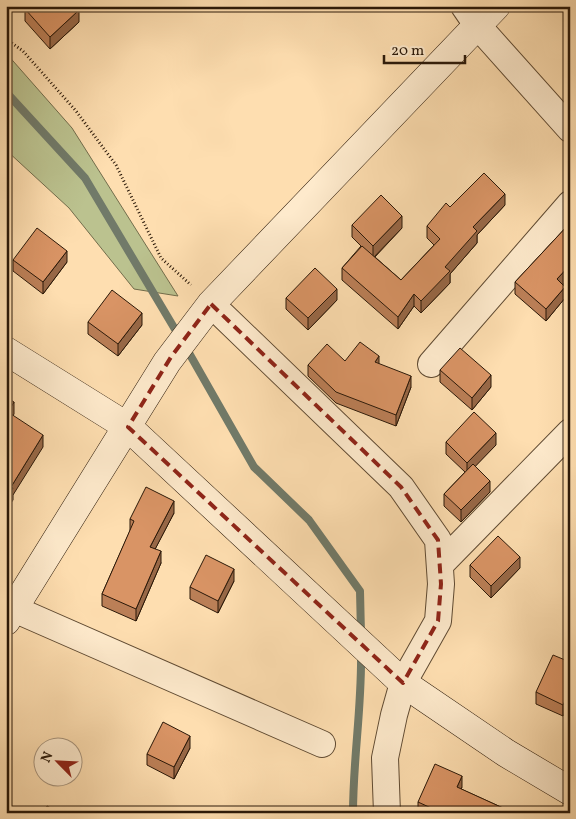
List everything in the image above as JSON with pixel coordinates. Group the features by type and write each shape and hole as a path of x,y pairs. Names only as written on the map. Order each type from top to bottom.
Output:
{"street":[{"path":"322,744 10,615 171,357 211,304 470,16 496,6"},
{"path":"470,16 570,129"},
{"path":"431,364 570,204"},
{"path":"211,304 401,487 438,540 441,584 438,621 403,683 385,758 387,813"},
{"path":"6,351 128,427 403,683 506,753 570,791"},
{"path":"440,566 570,432"}],"path":[{"path":"6,39 23,51 72,107 116,166 161,258 211,304"}],"highlighted area":[{"path":"211,304 401,487 438,540 441,584 438,621 403,683 128,427 171,357"}],"green space":[{"path":"6,53 72,128 178,296 134,289 69,208 6,150"}],"building":[{"path":"28,6 76,6 79,10 50,37 25,9"},
{"path":"484,173 505,194 473,227 477,231 445,267 450,271 421,301 414,294 398,317 342,268 362,246 401,280 440,239 427,226 446,203 450,207"},
{"path":"381,195 402,216 373,246 352,225"},
{"path":"570,223 570,265 557,279 565,287 546,309 515,282"},
{"path":"37,228 67,251 43,282 13,260"},
{"path":"315,268 337,289 308,318 286,298"},
{"path":"112,290 142,313 118,344 88,322"},
{"path":"360,342 379,356 375,362 411,376 396,415 336,392 308,365 327,344 345,361"},
{"path":"460,348 491,375 472,398 440,370"},
{"path":"6,397 14,402 8,412 43,435 6,498"},
{"path":"474,412 496,433 467,463 446,442"},
{"path":"473,464 490,481 461,510 444,494"},
{"path":"146,487 174,501 150,547 161,551 136,609 102,594 134,521 130,519"},
{"path":"498,536 520,557 491,586 470,565"},
{"path":"206,555 234,569 218,601 190,587"},
{"path":"553,655 570,662 570,690 563,705 536,692"},
{"path":"163,722 190,736 174,767 147,754"},
{"path":"435,764 462,776 457,787 514,813 442,813 418,802"},
{"path":"47,806 60,813 44,813"}],"waterway":[{"path":"6,92 85,178 179,336"},
{"path":"185,346 254,467 309,520 360,591 361,634"},
{"path":"353,813 361,653"}]}
